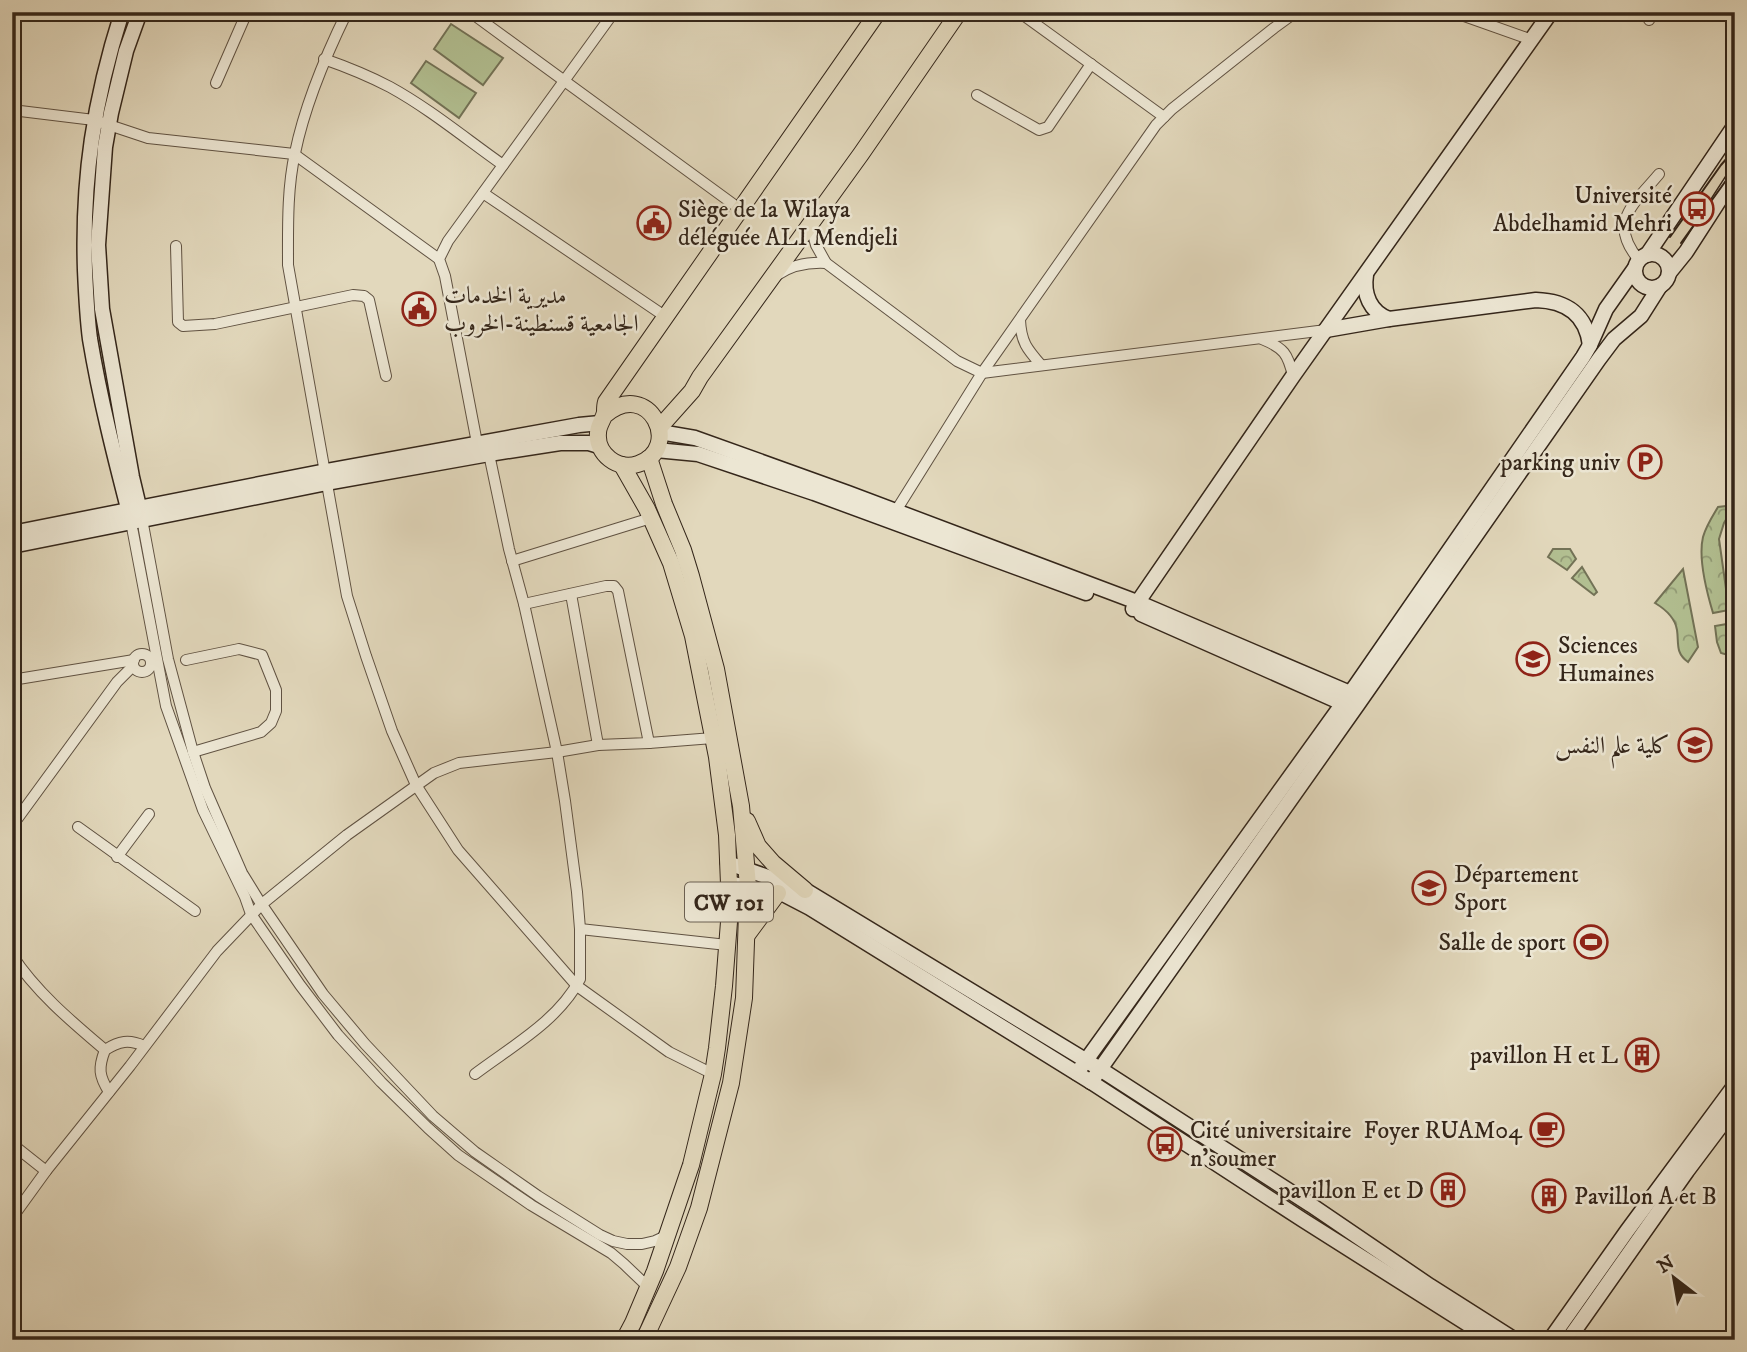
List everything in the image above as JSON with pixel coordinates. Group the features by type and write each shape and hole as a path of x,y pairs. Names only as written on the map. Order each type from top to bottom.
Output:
{"main road":[{"path":"122,12 103,74 94,120 86,190 86,298 90,338 100,388 135,514"},
{"path":"135,514 132,477 102,309 97,245 105,147 126,51 139,12"},
{"path":"878,12 606,402 597,435 599,446 613,462 632,466 653,454 660,430 692,391 959,12"},
{"path":"1135,606 1293,376 1551,12"},
{"path":"1091,1082 1590,345 1608,306 1735,125"},
{"path":"1077,1073 1614,339 1641,316 1735,176"},
{"path":"1660,286 1644,286 1637,278 1640,261 1651,254 1661,256 1669,272"},
{"path":"1366,274 1364,290 1369,302 1375,312 1389,319"},
{"path":"1326,330 1536,300 1564,305 1597,331 1614,339"},
{"path":"1580,317 1602,316"},
{"path":"1580,317 1590,345"},
{"path":"12,533 135,514 602,419 612,408 621,404 641,406 649,411 660,430"},
{"path":"660,430 695,438 893,516 1135,606 1350,700"},
{"path":"326,477 560,443 589,443 599,446"},
{"path":"653,454 698,454 893,516"},
{"name":"CW 101","path":"644,1340 678,1267 699,1208 731,1083 744,998 748,886 741,806 718,682 702,611 683,550 664,504 653,454"},
{"name":"CW 101","path":"622,465 651,518 671,564 693,636 713,738 727,835 730,909 713,1074 691,1165 648,1287 624,1340"},
{"path":"12,546 135,514"},
{"path":"741,806 758,845 773,863 806,890 1077,1073 1493,1340"},
{"path":"728,863 747,869 810,908 1086,1060 1515,1340"},
{"path":"729,883 806,890"},
{"path":"747,935 784,890"},
{"path":"1550,1340 1735,1085"},
{"path":"1568,1340 1735,1107"}],"street":[{"path":"216,83 247,12"},
{"path":"347,12 324,59 294,154 288,209 288,265 347,596 366,656 392,731 416,785 458,849 577,986 669,1052 713,1074"},
{"path":"470,12 739,210"},
{"path":"439,260 448,241 614,12"},
{"path":"1019,12 1164,117"},
{"path":"893,516 982,373 1156,125 1296,12"},
{"path":"1453,12 1532,40"},
{"path":"1731,12 1735,21"},
{"path":"324,59 390,87 503,165"},
{"path":"977,94 1044,130 1091,64"},
{"path":"12,110 94,120 148,138 294,154 439,260 445,276 477,443 489,454 557,752 580,929 580,979 577,986 561,1007 541,1025 475,1074"},
{"path":"1640,261 1627,245 1625,218 1633,204 1659,174"},
{"path":"483,192 666,317"},
{"path":"810,224 816,245 826,263 957,361 982,373 1326,330"},
{"path":"176,246 178,322 183,326 215,324 353,295 364,296 369,300 386,376"},
{"path":"772,278 798,265 826,263"},
{"path":"1020,319 1021,338 1041,365"},
{"path":"1259,338 1283,350 1290,359 1293,376"},
{"path":"135,514 166,706 203,810 251,914 299,985 338,1035 428,1128 458,1155 611,1253 648,1287"},
{"path":"512,561 651,518"},
{"path":"524,604 614,586 618,591 649,743"},
{"path":"571,594 598,745"},
{"path":"186,660 239,649 262,655 276,690 274,718 267,728 193,752"},
{"path":"134,663 137,671 143,672 159,660"},
{"path":"159,660 205,788 242,873 323,994 365,1044 433,1116 475,1152 600,1235 613,1241 642,1244 668,1234"},
{"path":"12,680 134,663"},
{"path":"12,826 110,691 134,663"},
{"path":"12,1218 217,951 251,914 347,835 416,785 434,773 459,763 598,745 713,738"},
{"path":"117,857 149,814"},
{"path":"78,827 195,911"},
{"path":"580,929 727,945"},
{"path":"12,955 72,1022 105,1050"},
{"path":"109,1092 100,1070 105,1050 122,1041 144,1046"},
{"path":"12,1144 46,1171"},
{"path":"507,1188 513,1178"}],"green space":[{"path":"451,24 503,58 483,85 434,49"},
{"path":"426,61 476,93 459,118 411,83"},
{"path":"1735,505 1724,523 1719,539 1729,610 1713,613 1702,565 1703,537 1718,507"},
{"path":"1553,549 1570,549 1576,559 1567,570 1548,557"},
{"path":"1582,567 1597,592 1594,595 1572,578"},
{"path":"1683,569 1698,647 1688,662 1679,651 1677,630 1672,617 1655,603"},
{"path":"1727,624 1728,628 1735,630 1735,654 1721,653 1717,642 1715,626"}],"tram line":[{"path":"1670,237 1735,149"},
{"path":"1681,243 1735,168"}],"place":[{"name":"Université Abdelhamid Mehri","path":"1697,209"},
{"name":"Siège de la Wilaya déléguée ALI Mendjeli","path":"654,223"},
{"name":"مديرية الخدمات الجامعية قسنطينة-الخروب","path":"419,309"},
{"name":"parking univ","path":"1645,462"},
{"name":"Sciences Humaines","path":"1533,659"},
{"name":"كلية علم النفس","path":"1695,745"},
{"name":"Département Sport","path":"1429,888"},
{"name":"Salle de sport","path":"1591,942"},
{"name":"pavillon H et L","path":"1642,1055"},
{"name":"Foyer RUAM04","path":"1547,1130"},
{"name":"Cité universitaire n'soumer","path":"1165,1144"},
{"name":"pavillon E et D","path":"1448,1190"},
{"name":"Pavillon A et B","path":"1549,1196"}]}
